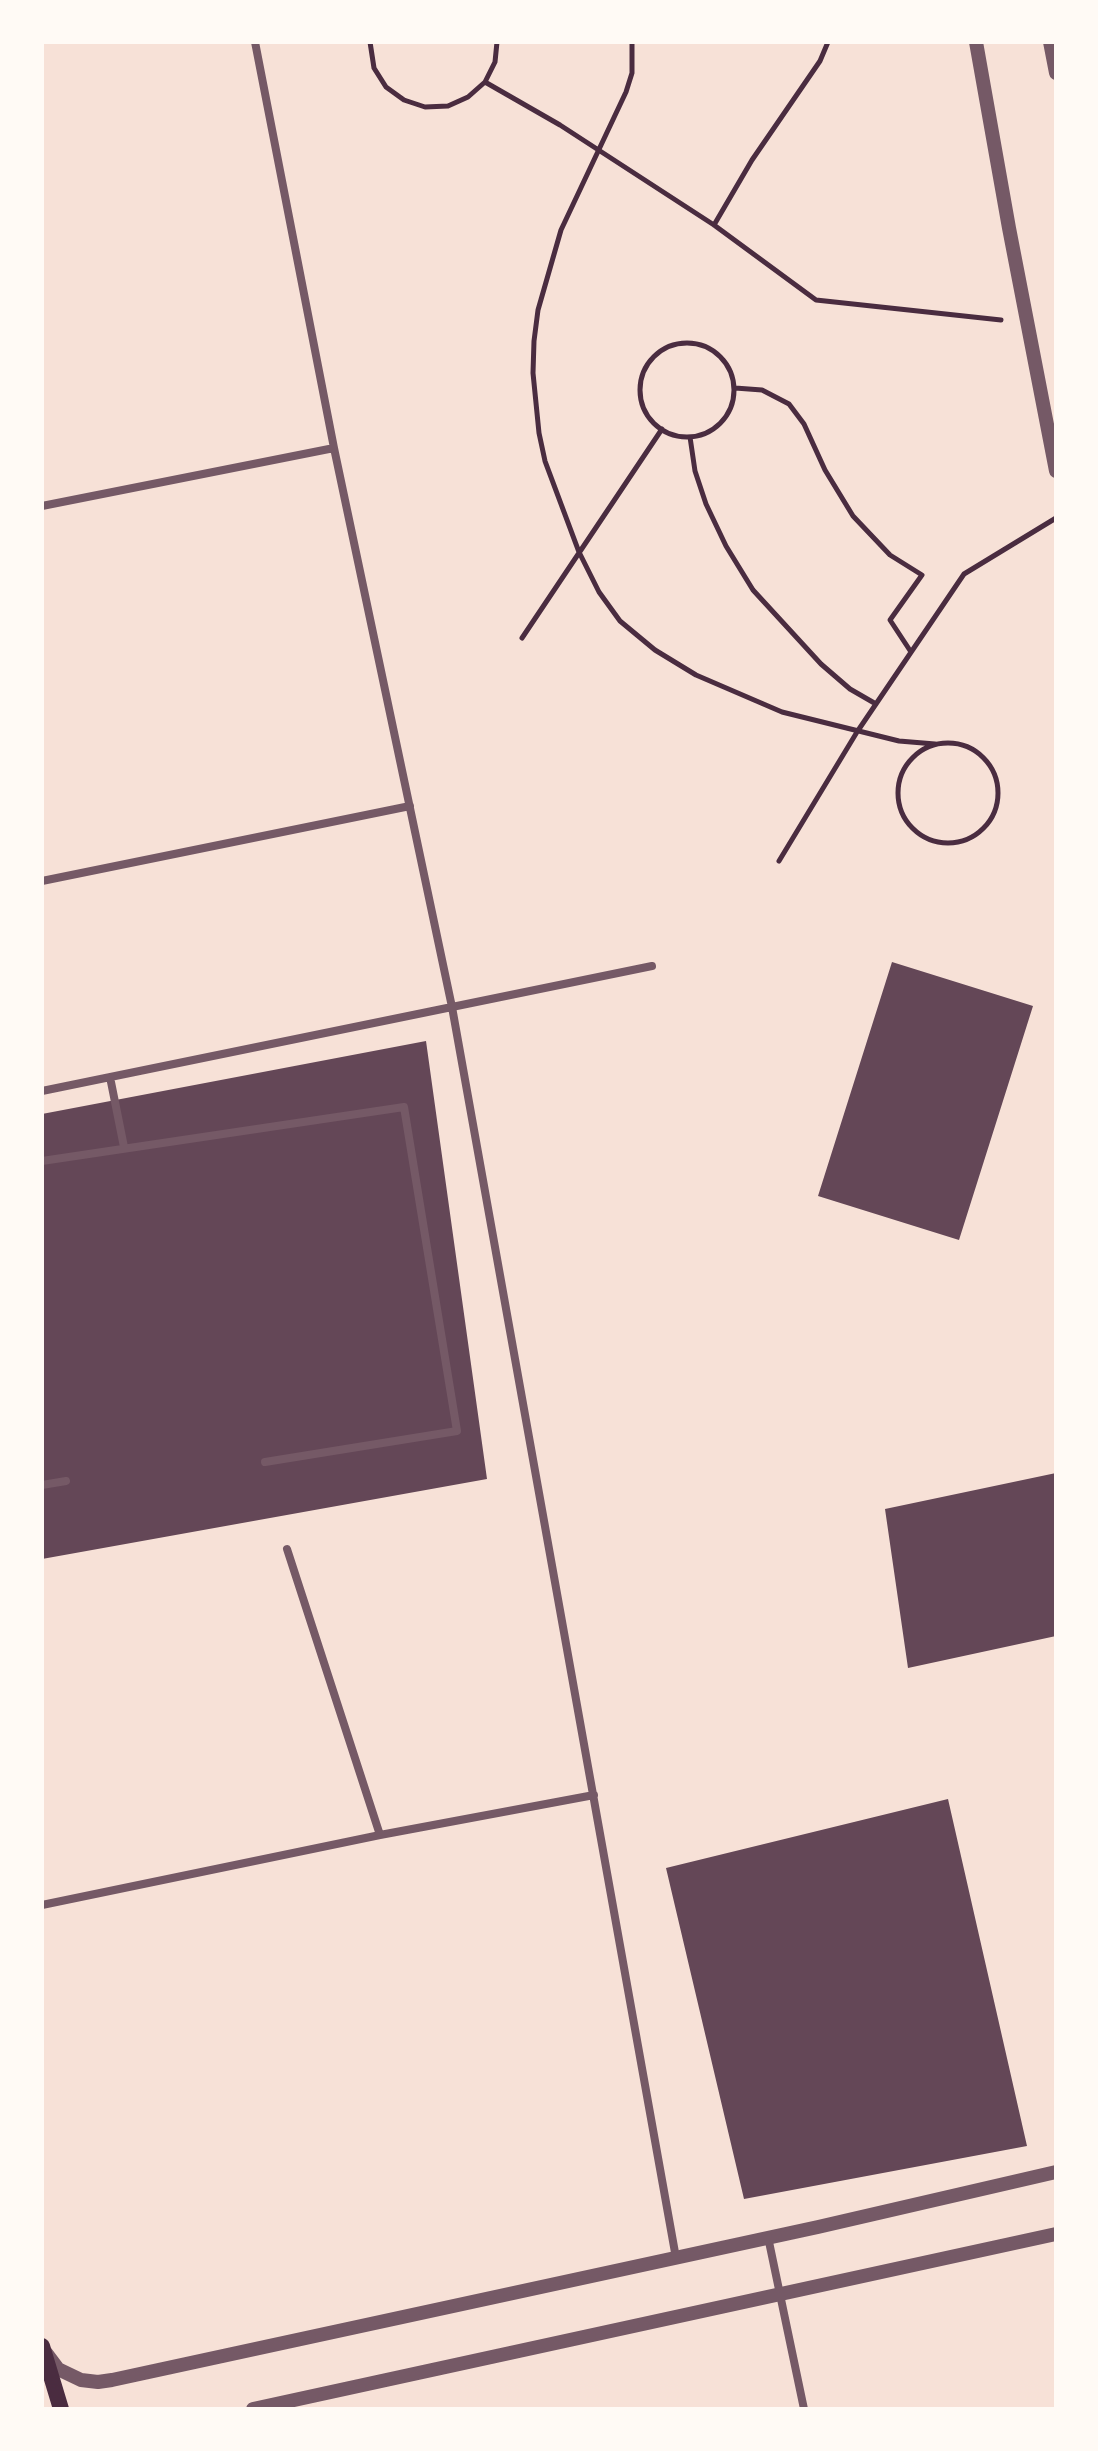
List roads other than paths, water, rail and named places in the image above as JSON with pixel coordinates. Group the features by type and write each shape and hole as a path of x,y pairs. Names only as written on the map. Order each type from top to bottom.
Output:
{"main road":[{"path":"42,2347 61,2409"}],"street":[{"path":"255,42 334,448 452,1007 676,2258"},
{"path":"976,42 1056,471"},
{"path":"1050,42 1056,73"},
{"path":"42,506 334,448"},
{"path":"42,881 410,806"},
{"path":"42,1091 652,966"},
{"path":"110,1077 124,1147"},
{"path":"42,1161 404,1107 457,1431 265,1462"},
{"path":"42,1485 66,1481"},
{"path":"287,1549 380,1835"},
{"path":"42,1905 380,1835 594,1795"},
{"path":"42,2347 58,2369 81,2380 98,2382 676,2258 1056,2172"},
{"path":"253,2409 1056,2234"},
{"path":"768,2237 804,2409"}]}
